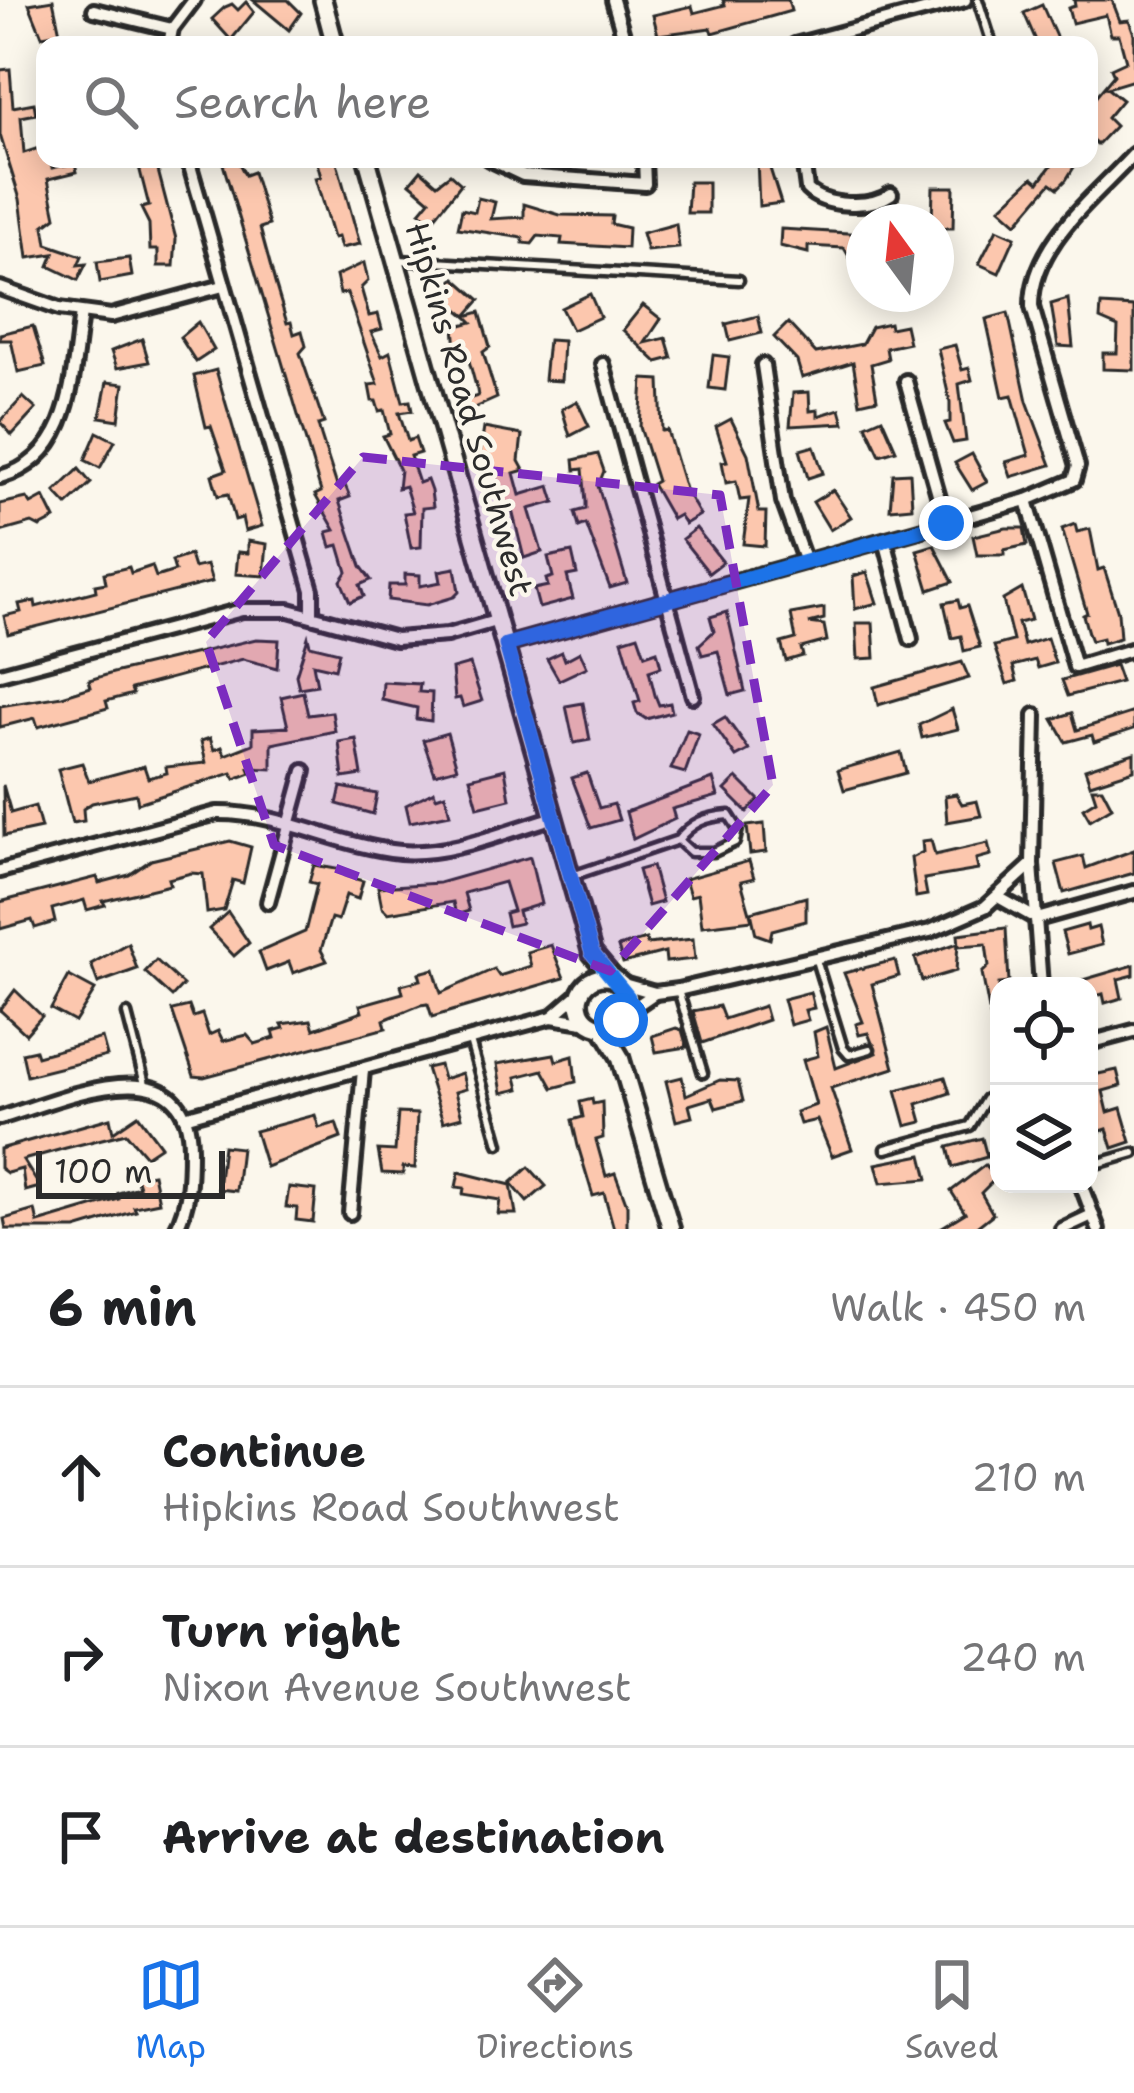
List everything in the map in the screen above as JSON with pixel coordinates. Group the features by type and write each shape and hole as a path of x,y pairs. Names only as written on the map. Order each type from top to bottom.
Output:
{"street":[{"path":"171,36 194,0"},
{"path":"323,0 333,36"},
{"path":"613,0 623,36"},
{"path":"828,36 965,0"},
{"path":"94,10 172,29"},
{"path":"506,645 1028,500 1075,480 1078,466 1032,291 1050,247 1134,154"},
{"path":"191,168 312,590 312,614"},
{"name":"Hipkins Road Southwest","path":"370,168 592,953 617,981"},
{"path":"508,168 523,175 645,184 644,168"},
{"path":"804,168 807,189 818,198 876,202 891,194"},
{"path":"0,288 81,314 133,312 224,286"},
{"path":"0,477 40,458 57,435 81,314"},
{"path":"603,364 693,696"},
{"path":"764,364 783,501 805,562"},
{"path":"906,381 946,523"},
{"path":"1028,500 1076,667 1134,649"},
{"path":"885,540 911,639"},
{"path":"0,674 211,616 266,609 312,614 396,639 447,635 499,620"},
{"path":"1035,716 1032,864 1040,977"},
{"path":"268,902 304,771"},
{"path":"0,871 217,812 245,812 378,848 416,852 555,817"},
{"path":"552,1017 598,977 655,993 678,990 930,931 998,897 1032,864"},
{"path":"998,897 1037,919 1134,892"},
{"name":"Hipkins Road Southwest","path":"582,989 592,953"},
{"path":"617,981 628,997 620,1057"},
{"path":"582,989 580,1010 620,1057 671,1229"},
{"path":"184,1117 552,1017 596,1024 624,1016 655,993"},
{"path":"1098,1041 1134,1031"},
{"path":"350,1214 363,1070"},
{"path":"0,1118 119,1083 159,1090 184,1117 188,1198 176,1229"},
{"path":"1084,1193 1098,1229"},
{"path":"1062,1229 1092,1215"}],"lane":[{"path":"978,0 989,36"},
{"path":"396,260 739,280"},
{"path":"572,876 678,841 707,818 729,815 738,829 735,842 714,852 691,852 678,841"},
{"path":"816,960 843,1048 849,1055 871,1049"},
{"path":"678,990 704,1073"},
{"path":"127,1014 145,1084"},
{"path":"470,1041 499,1144"},
{"path":"886,1149 970,1126 990,1098"},
{"path":"1098,1163 1134,1153"}],"highlighted area":[{"path":"363,457 720,495 773,785 610,971 274,845 206,642"}],"building":[{"path":"53,0 60,33 42,36 29,4"},
{"path":"253,0 288,0 301,13 289,30"},
{"path":"723,0 788,0 791,11 713,33 711,28 658,35 653,15 692,6 694,13 725,5"},
{"path":"1074,0 1112,0 1120,21 1129,20 1134,34 1134,80 1107,88 1122,100 1107,118 1115,126 1098,144 1098,94 1114,75 1111,68 1126,61 1119,35 1111,35 1106,15 1072,23 1068,8 1075,6"},
{"path":"246,2 254,12 234,36 227,36 212,19 232,4 238,10"},
{"path":"1042,5 1056,36 1034,36 1024,13"},
{"path":"10,69 13,107 34,103 36,114 21,117 24,153 36,149 36,168 76,168 77,172 48,179 56,217 44,226 47,244 82,256 78,265 86,264 78,280 49,266 54,254 28,258 20,199 0,135 0,70"},
{"path":"139,168 157,168 176,239 174,266 158,266 158,250 150,250 149,224 141,208 149,206"},
{"path":"224,168 242,168 245,175 253,172 269,225 260,228 287,323 291,322 294,334 302,331 306,346 300,353 324,423 318,425 321,436 337,486 344,483 350,497 339,501 361,566 371,580 360,585 364,596 350,602 341,581 347,572 339,545 331,547 327,532 335,530 315,495 321,492"},
{"path":"318,168 339,168 360,244 341,248 338,237 333,238 315,178 321,177"},
{"path":"757,168 770,168 781,203 759,206"},
{"path":"1049,168 1073,168 1058,188 1051,183 1017,223 1000,208 1033,177 1039,182"},
{"path":"421,170 437,184 450,174 461,184 432,221 420,212 430,200 410,183"},
{"path":"689,182 708,182 708,213 687,213"},
{"path":"933,187 954,187 954,204 933,204"},
{"path":"478,198 495,202 491,219 524,217 524,204 560,215 612,216 611,224 628,228 627,248 561,244 562,238 538,236 532,244 523,243 523,238 458,228 462,209 475,212"},
{"path":"676,224 679,248 647,251 642,233"},
{"path":"781,229 846,233 846,251 808,246 808,253 780,246"},
{"path":"997,229 1015,237 999,273 979,264"},
{"path":"129,258 132,276 100,282 97,262"},
{"path":"364,263 368,281 361,288 369,316 378,314 382,329 371,332 382,356 390,352 403,402 410,401 412,411 399,413 408,441 415,438 420,453 410,456 419,483 427,480 431,491 433,507 422,508 421,547 411,548 404,513 413,512 405,486 398,488 400,470 383,436 390,434 384,410 379,411 372,401 369,385 378,384 347,293 340,294 336,276"},
{"path":"455,278 480,300 466,316 448,301 442,308 434,301"},
{"path":"590,294 600,317 572,330 561,308"},
{"path":"1068,299 1073,347 1058,346 1051,304"},
{"path":"643,305 661,319 645,343 666,338 672,358 657,362 623,330"},
{"path":"1101,305 1134,307 1134,370 1103,369 1103,353 1117,353 1118,327 1100,319"},
{"path":"480,312 490,347 483,352 497,398 468,411 465,400 478,396 468,357 457,359 454,327 472,322 466,316"},
{"path":"1008,313 1027,401 1051,465 1011,477 1006,462 1029,455 1012,395 1003,397 986,319"},
{"path":"758,316 762,333 730,341 726,324"},
{"path":"198,322 214,350 196,362 180,337"},
{"path":"788,323 816,353 862,344 871,327 889,323 890,328 905,325 909,343 886,348 888,359 871,364 877,399 860,403 853,362 802,378 797,361 774,337"},
{"path":"33,326 45,366 18,372 11,340 0,340 0,334"},
{"path":"142,339 149,362 117,368 111,351"},
{"path":"548,340 563,341 561,381 544,380"},
{"path":"955,345 962,370 969,368 972,380 959,384 966,441 953,443 945,423 950,422 950,402 938,349"},
{"path":"713,355 729,357 725,390 709,388"},
{"path":"216,370 262,526 245,531 242,518 235,520 228,494 218,496 212,475 226,470 211,426 206,427 194,376"},
{"path":"643,379 660,380 662,431 667,430 685,489 700,515 685,524 679,515 672,519 652,484 657,481 640,427"},
{"path":"107,382 124,384 119,420 100,417"},
{"path":"809,392 810,411 818,410 818,416 840,409 844,423 790,426 793,393"},
{"path":"23,397 36,409 12,435 0,422"},
{"path":"577,401 589,426 570,436 562,409"},
{"path":"882,418 896,450 880,455 866,425"},
{"path":"731,419 748,454 759,512 766,512 765,546 743,544 749,499 740,500 736,481 726,483 722,462 727,461 716,427"},
{"path":"484,428 522,435 519,461 524,470 514,473 520,495 550,486 555,502 529,509 542,552 524,558 511,506 502,509 493,462 479,460"},
{"path":"97,432 115,441 100,468 85,460"},
{"path":"814,446 823,473 808,478 800,450"},
{"path":"598,454 604,471 598,486 627,583 610,588 586,524 579,527 575,512 586,509 586,502 583,469 575,470 574,460"},
{"path":"972,454 987,482 972,490 955,463"},
{"path":"79,469 91,483 67,505 55,492"},
{"path":"910,473 912,507 890,509 893,474"},
{"path":"833,490 851,517 830,530 813,502"},
{"path":"44,497 55,519 40,527 32,523 0,532 0,504 27,498 31,504"},
{"path":"1075,524 1077,532 1090,529 1098,570 1104,568 1118,612 1120,638 1091,641 1062,529"},
{"path":"696,528 723,562 709,573 682,539"},
{"path":"1024,528 1027,545 1004,550 1004,555 977,555 973,536"},
{"path":"248,541 267,544 264,576 236,574 238,552 248,553"},
{"path":"934,545 953,582 929,590 917,550"},
{"path":"572,552 577,574 567,576 573,599 539,608 534,589 548,586 546,579 553,577 548,557"},
{"path":"190,555 194,568 207,565 212,582 8,634 4,616 21,612 19,604 35,601 36,607 96,591 95,585 106,583 104,573 129,567 131,573 152,566 156,577 175,571 172,561"},
{"path":"455,568 459,592 454,597 427,605 388,600 389,585 405,585 405,574 420,575 420,586 441,582 439,571"},
{"path":"867,572 877,603 855,609 853,576"},
{"path":"1022,589 1031,620 1018,623 1024,645 1047,638 1055,663 1038,668 1035,660 1013,666 1017,681 1007,684 994,646 1013,641 1003,600"},
{"path":"958,600 960,608 967,606 980,647 964,651 961,636 952,638 944,603"},
{"path":"824,608 824,619 809,623 824,625 827,641 801,648 803,656 786,661 781,643 796,639 791,614"},
{"path":"727,612 745,691 730,695 718,651 702,655 699,645 714,631 710,617"},
{"path":"856,623 873,623 875,658 858,659"},
{"path":"638,635 645,655 657,651 661,667 649,671 659,705 670,703 672,712 646,719 637,713 634,703 640,701 622,640"},
{"path":"308,637 310,645 339,652 335,669 313,664 317,685 299,688 296,675"},
{"path":"256,639 279,640 277,668 243,659 131,689 133,694 106,701 108,708 38,727 35,718 0,727 0,706 62,696 91,687 89,680"},
{"path":"562,652 565,660 580,652 587,667 559,680 547,659"},
{"path":"962,662 969,678 878,705 874,687"},
{"path":"470,664 482,701 463,707 460,698 455,699 452,669"},
{"path":"1115,665 1121,682 1068,696 1062,680"},
{"path":"383,682 420,684 419,692 432,693 431,721 416,719 417,708 382,700"},
{"path":"303,692 308,715 332,712 335,731 272,744 272,769 249,768 251,773 235,779 232,773 138,803 136,794 92,803 83,809 84,821 72,823 58,769 82,763 89,781 144,766 148,778 167,773 166,767 206,763 201,741 210,738 214,750 222,747 225,755 253,744 253,729 288,727 281,697"},
{"path":"583,703 590,740 574,743 566,706"},
{"path":"952,709 958,729 922,738 919,725"},
{"path":"1134,712 1134,729 1094,742 1092,735 1066,742 1053,719 1072,713 1077,730"},
{"path":"725,717 749,750 736,757 713,724"},
{"path":"687,730 699,734 685,773 671,769"},
{"path":"447,733 457,768 435,774 423,740"},
{"path":"356,739 362,775 343,778 339,742"},
{"path":"901,752 906,773 844,790 838,770"},
{"path":"1134,753 1134,770 1090,784 1085,769"},
{"path":"505,769 510,799 478,807 470,778"},
{"path":"587,773 599,808 614,804 619,820 591,828 572,778"},
{"path":"737,778 759,800 747,812 725,790"},
{"path":"713,779 718,796 672,809 675,819 633,839 626,812"},
{"path":"3,785 11,813 35,806 41,828 4,836"},
{"path":"341,787 377,794 373,814 337,804"},
{"path":"1092,788 1102,788 1112,807 1090,820 1083,808 1096,800"},
{"path":"434,791 436,797 445,794 450,814 410,822 406,805"},
{"path":"956,794 962,804 977,801 981,816 947,822 945,796"},
{"path":"764,824 766,852 750,854 747,826"},
{"path":"931,840 935,855 988,843 991,855 976,859 978,870 924,879 927,895 916,897 911,858 923,852 922,841"},
{"path":"230,841 251,847 243,883 233,880 224,910 207,913 203,874 191,873 168,879 170,885 103,901 105,905 87,910 84,900 52,909 55,922 35,928 32,920 0,929 0,902 97,877 99,883 129,875 151,860"},
{"path":"1134,850 1134,873 1064,893 1056,863 1083,856 1086,868"},
{"path":"530,857 541,904 518,911 521,923 508,926 505,913 513,911 504,882 464,893 469,911 456,915 453,902 388,913 382,907 378,887 439,883"},
{"path":"749,861 754,878 741,881 752,920 702,926 698,894 690,896 685,879"},
{"path":"314,865 347,871 346,876 363,881 358,899 346,895 338,920 331,918 321,950 327,961 293,973 289,962 266,971 259,952 305,932 317,884 309,882"},
{"path":"652,866 662,902 648,906 638,870"},
{"path":"806,897 806,921 772,930 770,939 756,934 751,912"},
{"path":"228,912 249,943 234,956 209,929"},
{"path":"1087,925 1088,930 1098,927 1102,945 1068,954 1062,932"},
{"path":"1006,928 1009,977 990,977 990,1015 982,973 989,966 986,944 959,946 958,934"},
{"path":"646,939 647,944 693,939 695,959 666,962 665,952 623,963 618,947"},
{"path":"128,943 137,969 98,983 91,964"},
{"path":"958,943 956,971 922,981 915,958"},
{"path":"551,945 564,978 432,1017 428,1004 420,1005 384,1020 386,1028 204,1077 194,1076 172,1010 189,1006 193,1017 202,1014 209,1035 218,1031 223,1041 247,1035 255,1044 275,1038 273,1031 284,1028 282,1024 311,1020 314,1029 362,1012 360,1005 403,993 401,985 421,980 419,973 434,969 441,993 494,969 499,976 531,966 527,952"},
{"path":"156,960 183,985 172,997 145,972"},
{"path":"895,960 899,976 872,984 894,1068 831,1088 852,1149 832,1156 817,1120 800,1124 796,1112 816,1105 803,1060 818,1056 814,1032 826,1027 836,1068 876,1053 868,1033 859,1035 856,1024 863,1022 844,973"},
{"path":"1134,965 1134,975 1118,979 1122,998 1105,1003 1103,994 1098,995 1098,977 1093,977"},
{"path":"69,976 95,990 75,1022 51,1009"},
{"path":"15,990 42,1016 26,1034 0,1010"},
{"path":"810,992 814,1008 805,1010 808,1020 790,1025 783,999"},
{"path":"719,1006 724,1019 764,1006 768,1020 702,1043 693,1011"},
{"path":"682,1030 687,1047 656,1052 652,1036"},
{"path":"102,1038 107,1056 27,1076 22,1053 35,1050 37,1056"},
{"path":"554,1054 556,1061 573,1056 576,1082 553,1088 543,1070 516,1077 519,1089 502,1093 497,1064"},
{"path":"439,1065 443,1079 462,1073 466,1089 455,1092 462,1117 443,1122 426,1068"},
{"path":"1117,1070 1121,1086 1103,1091 1108,1112 1121,1108 1131,1142 1113,1148 1107,1129 1098,1132 1098,1074"},
{"path":"682,1077 686,1095 720,1080 738,1081 743,1101 716,1108 712,1098 689,1105 692,1117 676,1121 666,1081"},
{"path":"945,1077 950,1093 917,1104 922,1122 906,1126 896,1090"},
{"path":"592,1099 593,1104 602,1102 603,1138 596,1140 606,1176 615,1173 627,1205 627,1229 614,1229 604,1193 593,1196 578,1146 572,1120 583,1117 580,1102"},
{"path":"398,1113 417,1114 415,1168 403,1167 403,1174 382,1173 378,1150 395,1151"},
{"path":"138,1115 161,1146 146,1156 126,1133 23,1160 40,1187 25,1191 22,1169 7,1173 0,1168 0,1149 110,1118 113,1132"},
{"path":"315,1115 319,1128 336,1123 341,1138 266,1167 255,1131"},
{"path":"982,1138 987,1157 953,1167 948,1147"},
{"path":"223,1146 241,1148 236,1191 218,1189"},
{"path":"922,1155 928,1179 881,1183 876,1164"},
{"path":"985,1165 990,1184 981,1193 993,1214 974,1229 939,1229 965,1213 951,1191"},
{"path":"529,1167 546,1186 527,1202 511,1183"},
{"path":"459,1172 511,1185 516,1214 498,1214 500,1200 463,1194 464,1188 456,1187"},
{"path":"153,1174 159,1202 134,1207 136,1211 76,1229 6,1229 4,1219 35,1210 38,1223 119,1199 118,1193 139,1187 136,1177"},
{"path":"289,1187 316,1190 313,1222 296,1220 297,1208 286,1207"}],"route":[{"path":"621,1020 628,1005 626,989 592,953 506,645 946,523"}]}
